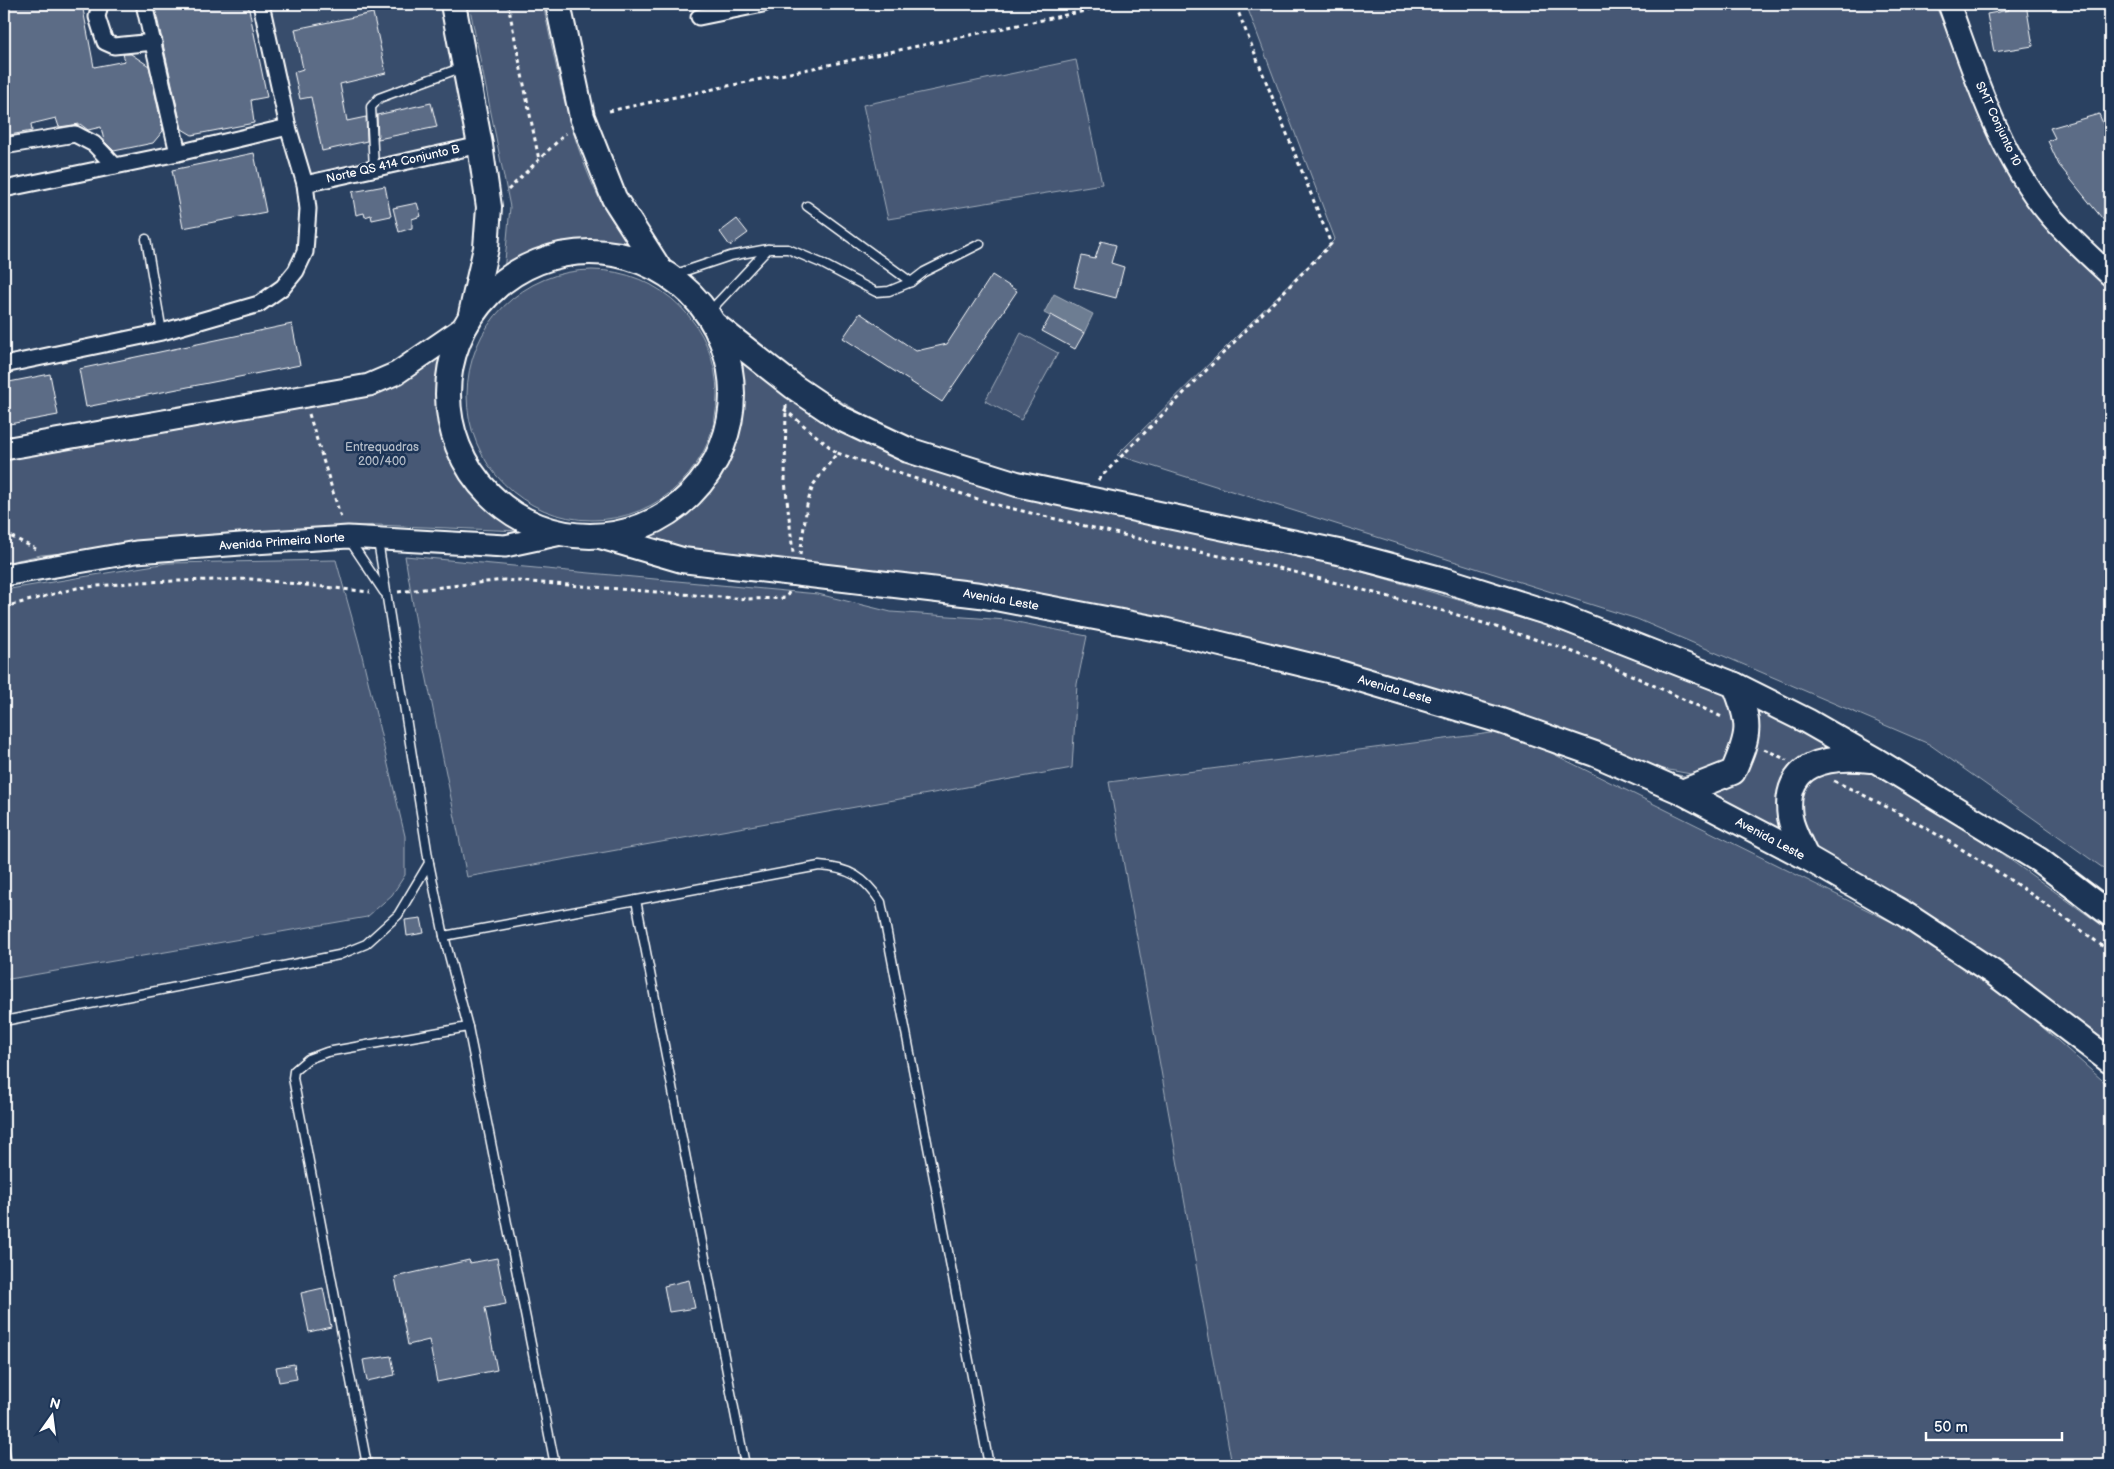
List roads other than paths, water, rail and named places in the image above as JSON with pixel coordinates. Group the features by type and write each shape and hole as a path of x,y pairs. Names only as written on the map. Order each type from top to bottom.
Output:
{"main road":[{"path":"453,4 480,145 489,207 486,248 467,321 449,368 448,412 460,454 485,491 520,518 561,534 600,536 640,528 676,509 705,480 724,444 733,404 730,363 711,319"},
{"path":"558,4 582,117 614,198 664,273"},
{"name":"SMT Conjunto 10","path":"1949,4 1976,80 2014,162 2048,213 2110,274"},
{"path":"4,449 369,385 397,373 467,321 500,284 536,262 577,252 620,255 664,273 690,292 711,319 802,392 840,418 875,436 908,450 1008,481 1343,553 1448,581 1558,616 1735,685 1807,721 1877,761 2039,860 2110,914"},
{"name":"Avenida Primeira Norte","path":"7,571 136,552 345,528 378,538 505,546 561,534"},
{"name":"Avenida Leste","path":"600,536 682,560 980,595 1173,632 1336,672 1501,721 1595,754 1682,792 1806,857 1903,913 1994,973 2110,1061"},
{"path":"1682,792 1733,772 1747,740 1746,711 1735,685"},
{"path":"1806,857 1790,818 1791,792 1796,779 1805,768 1822,760 1847,757 1877,761"}],"street":[{"path":"100,4 97,17 105,42 114,46 154,42"},
{"path":"144,4 178,153"},
{"path":"4,365 162,332 259,304 283,287 296,271 305,252 308,209 305,184 288,127 261,4"},
{"path":"699,17 763,4"},
{"path":"4,189 178,153 288,127"},
{"path":"4,146 75,134 94,144 115,166"},
{"name":"Norte QS 414 Conjunto B","path":"305,184 480,145"}],"lane":[{"path":"374,169 371,106 374,102 379,98 464,66"},
{"path":"807,206 911,282"},
{"path":"146,239 162,332"},
{"path":"664,273 730,256 768,249 788,249 799,252 876,292 888,291 911,282 924,272 980,244"},
{"path":"711,319 768,249"},
{"path":"345,528 385,593"},
{"path":"378,538 385,593 429,863 444,936 468,1027 555,1465"},
{"path":"4,1021 340,955 366,944 398,915 429,863"},
{"path":"444,936 819,866 838,867 856,875 870,887 881,902 989,1465"},
{"path":"636,900 745,1465"},
{"path":"367,1465 297,1097 294,1071 308,1059 327,1052 468,1027"},
{"path":"4,1446 7,1465"}],"park label":[{"name":"Entrequadras 200/400","path":"382,454"}]}
